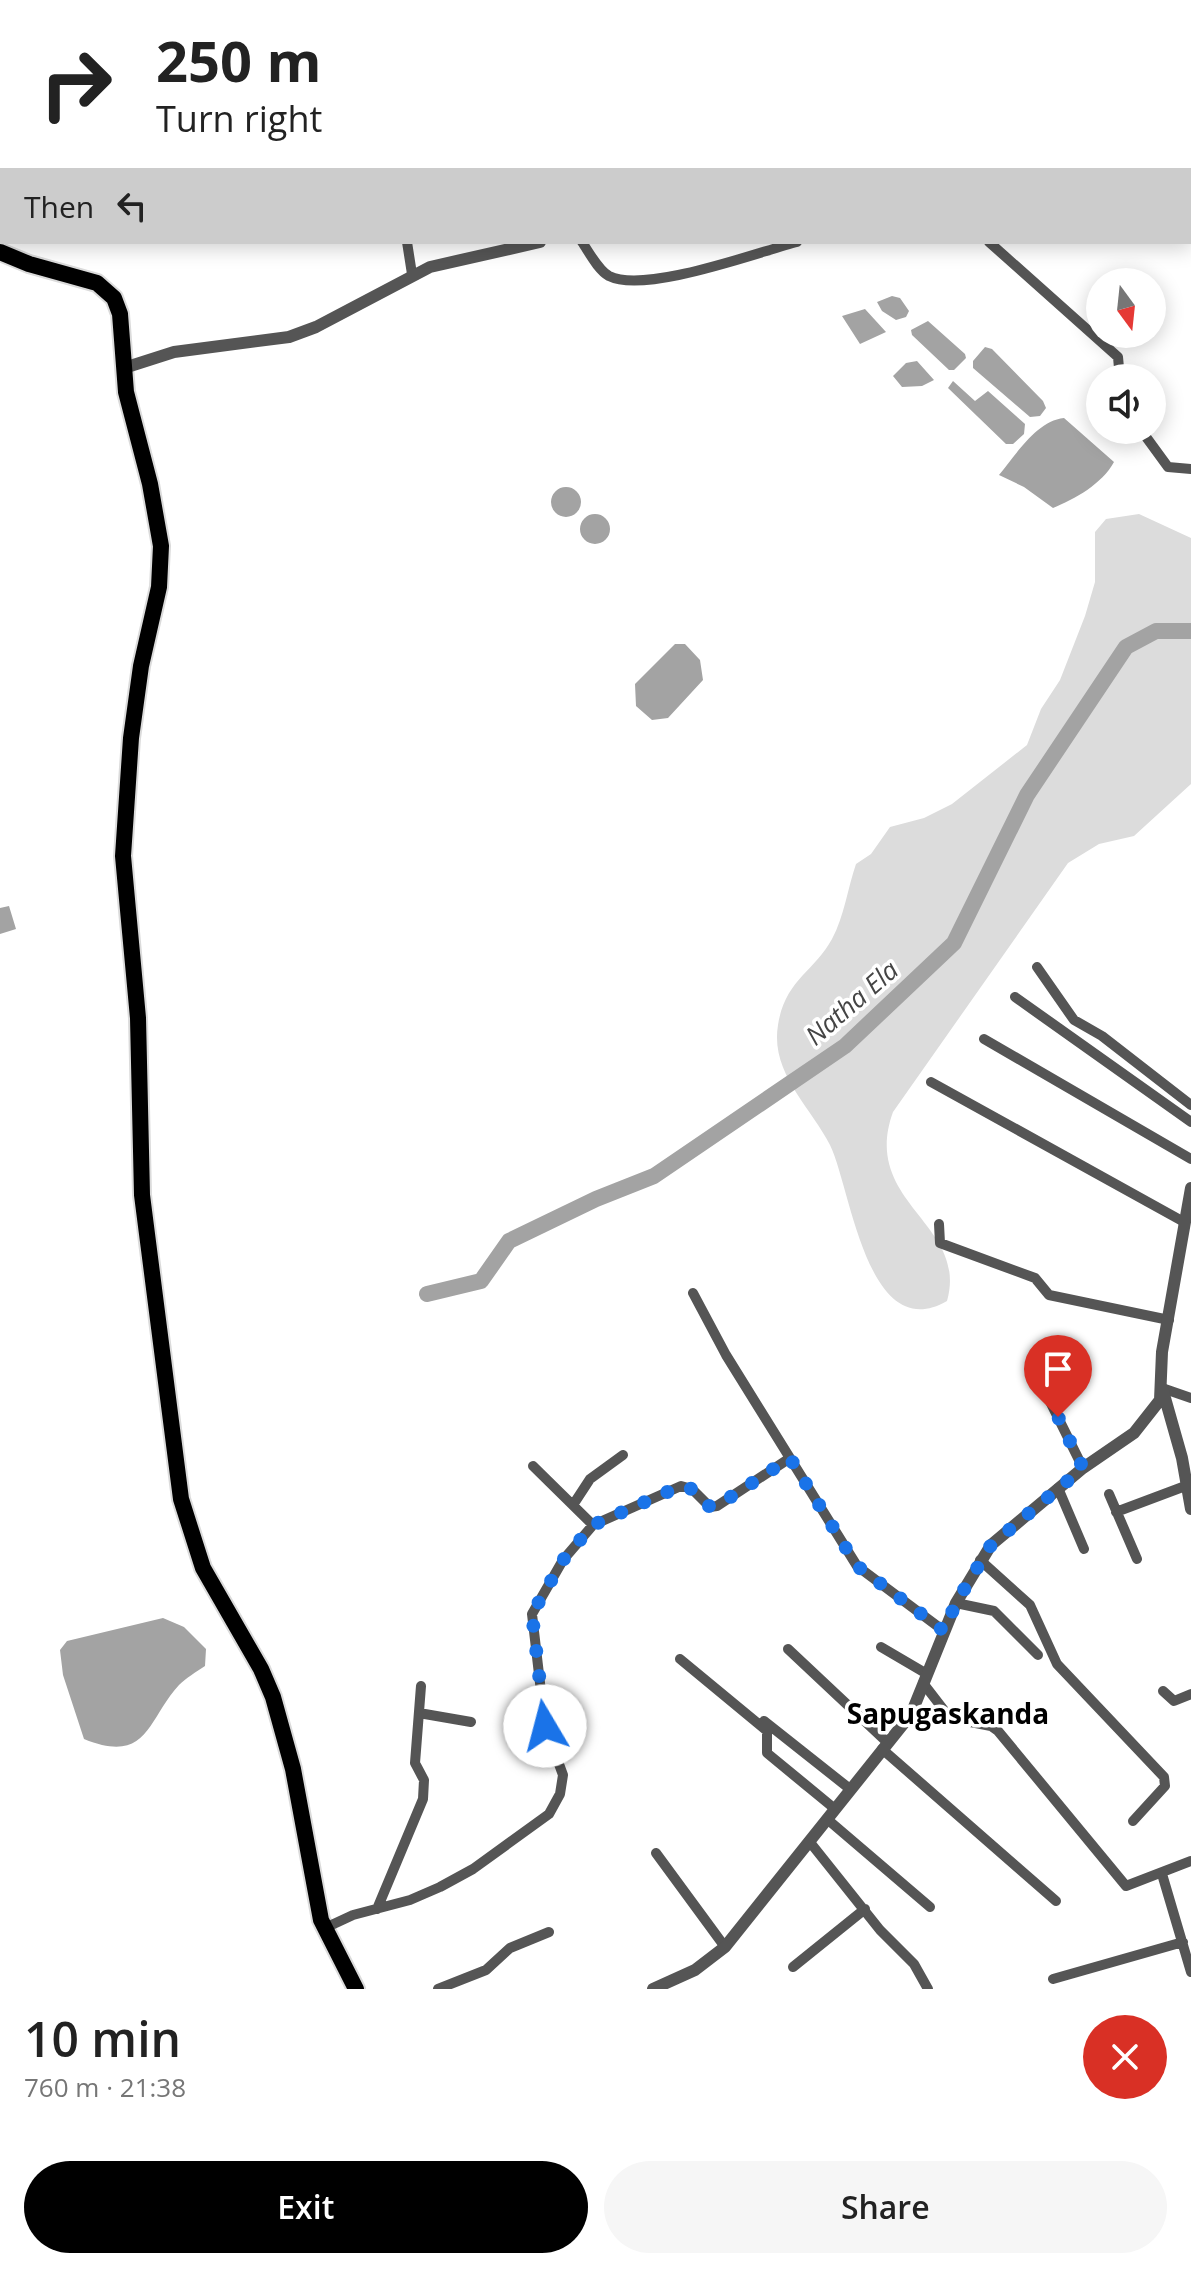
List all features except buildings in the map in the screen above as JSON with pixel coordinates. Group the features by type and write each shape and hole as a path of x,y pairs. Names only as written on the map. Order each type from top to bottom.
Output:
{"main road":[{"path":"0,252 48,270 84,278 108,290 118,305 124,368 161,546 159,587 141,666 131,738 123,856 138,1018 142,1195 154,1296 187,1525 203,1568 261,1669 276,1708 293,1769 315,1897 325,1928 356,1989"}],"street":[{"path":"407,244 412,274"},
{"path":"124,368 174,352 289,337 316,327 412,274 532,244"},
{"path":"583,244 605,274 627,283 655,280 790,244"},
{"path":"991,244 1118,357 1119,364"},
{"path":"1151,444 1168,467 1191,469"},
{"path":"1037,967 1074,1020 1102,1036 1191,1105"},
{"path":"1015,997 1191,1122"},
{"path":"984,1039 1191,1159"},
{"path":"931,1082 1184,1222"},
{"path":"653,1989 695,1970 725,1947 910,1715 956,1603 980,1560 1002,1535 1058,1488 1143,1425 1160,1400 1162,1352 1191,1188"},
{"path":"939,1224 940,1243 1035,1278 1049,1295 1169,1320"},
{"path":"693,1293 857,1566 944,1631"},
{"path":"1032,1365 1083,1468"},
{"path":"1162,1388 1191,1398"},
{"path":"1162,1388 1188,1485 1191,1509"},
{"path":"573,1505 590,1479 623,1455"},
{"path":"325,1928 427,1893 473,1869 541,1820 555,1805 563,1775 545,1726 530,1618 563,1560 593,1525 681,1486 692,1489 710,1507 717,1506 790,1458"},
{"path":"533,1466 593,1525"},
{"path":"1116,1512 1188,1485"},
{"path":"1058,1488 1084,1549"},
{"path":"1109,1494 1137,1559"},
{"path":"980,1560 1030,1605 1057,1664 1164,1777 1165,1786 1133,1821"},
{"path":"956,1603 994,1611 1038,1655"},
{"path":"881,1647 925,1679 950,1718 998,1731 1126,1886 1191,1861"},
{"path":"788,1649 884,1745 1056,1901"},
{"path":"680,1659 767,1731 767,1753 930,1907"},
{"path":"377,1909 423,1799 424,1780 415,1763 421,1686"},
{"path":"729,1691 850,1789"},
{"path":"1163,1691 1174,1701 1191,1694"},
{"path":"419,1713 471,1722"},
{"path":"809,1841 880,1930 914,1964 928,1989"},
{"path":"656,1853 725,1947"},
{"path":"1162,1874 1191,1972"},
{"path":"793,1967 865,1909"},
{"path":"438,1989 486,1970 510,1948 549,1932"},
{"path":"1053,1979 1183,1942"}],"shaded area":[{"path":"892,296 900,298 909,311 906,317 896,320 882,311 877,302"},
{"path":"865,309 886,332 860,344 842,316"},
{"path":"928,321 965,354 966,358 954,370 949,370 912,335 911,330"},
{"path":"985,347 992,349 1043,401 1046,408 1040,416 1030,417 973,368 973,361"},
{"path":"917,361 934,380 922,386 902,387 893,376 906,363"},
{"path":"953,381 975,401 988,391 1025,424 1024,434 1013,444 1006,444 948,388"},
{"path":"1064,418 1086,437 1086,444 1094,444 1114,462 1087,490 1053,508 1024,487 999,475 1036,432 1054,420"},
{"path":"566,487 576,492 581,502 576,512 566,517 556,512 551,502 556,492"},
{"path":"595,514 605,519 610,529 605,539 595,544 585,539 580,529 585,519"},
{"path":"1139,514 1191,538 1191,784 1134,836 1099,844 1068,863 893,1112 887,1143 891,1169 901,1191 943,1251 950,1274 947,1301 920,1309 898,1302 880,1283 866,1256 830,1145 794,1089 780,1059 777,1042 782,1010 793,987 832,939 856,864 871,854 890,827 924,818 952,804 1027,745 1041,709 1060,680 1085,616 1095,582 1095,532 1106,519"},
{"path":"675,644 685,644 700,660 703,680 668,718 652,720 636,706 635,684"},
{"path":"9,906 16,929 0,934 0,908"},
{"path":"163,1618 184,1627 206,1649 205,1666 179,1685 144,1735 134,1743 105,1746 84,1739 63,1675 60,1650 67,1641"}],"waterway":[{"name":"Natha Ela","path":"427,1294 481,1281 509,1241 596,1199 654,1176 845,1046 954,943 1027,795 1126,647 1156,631 1191,631"}],"district":[{"name":"Sapugaskanda","path":"948,1714"}],"route":[{"path":"545,1726 530,1618 563,1560 584,1533 603,1518 681,1486 692,1489 710,1507 714,1507 790,1458 857,1566 944,1631 956,1603 991,1545 1083,1468 1058,1417"}]}
